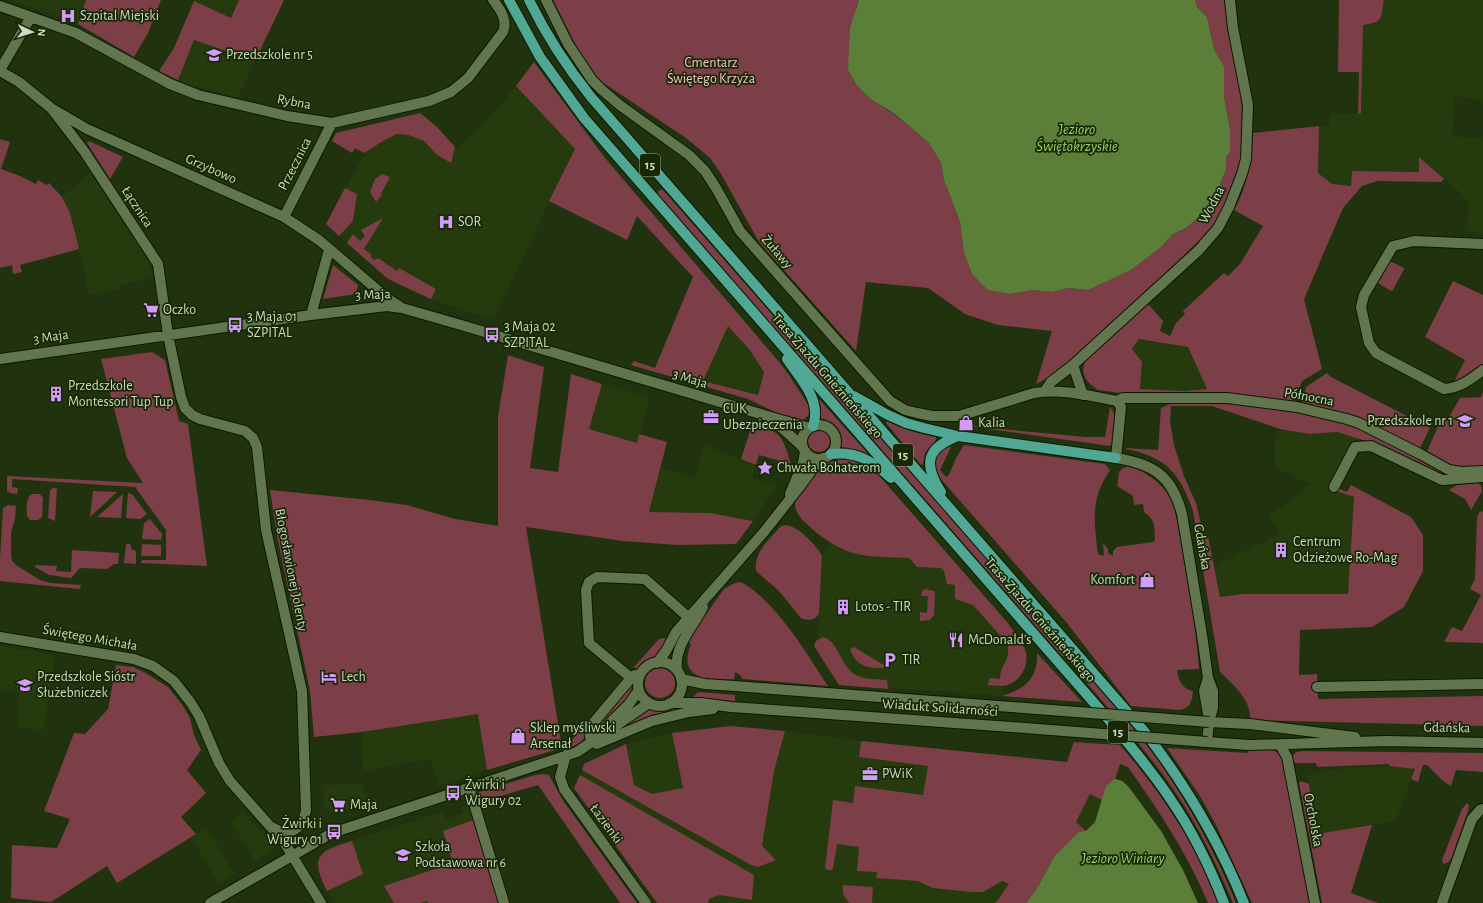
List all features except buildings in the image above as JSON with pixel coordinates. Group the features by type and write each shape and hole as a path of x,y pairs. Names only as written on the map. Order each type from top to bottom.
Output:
{"main road":[{"name":"Trasa Zjazdu Gnieźnieńskiego","path":"510,0 520,22 540,57 584,118 1109,720 1155,777 1171,799 1194,837 1224,903"},
{"name":"Trasa Zjazdu Gnieźnieńskiego","path":"529,0 554,45 572,73 591,97 1120,703 1163,755 1208,827 1244,903"},
{"path":"765,326 812,395 816,413 812,427"},
{"path":"848,392 888,415 906,423 958,436 1116,458"},
{"path":"958,436 937,447 930,459 930,469 937,485 959,519"},
{"path":"827,456 844,452 862,457 886,473 920,504"}],"street":[{"name":"Rybna","path":"0,6 76,32 170,84 197,95 287,116 332,123 429,101 451,92 468,78 505,28 503,13 493,0"},
{"name":"Żuławy","path":"546,0 568,44 592,80 621,106 689,155 705,171 740,231 890,401 905,410 918,413 932,416 959,416 1045,391"},
{"name":"Wodna","path":"1045,391 1051,382 1073,365 1199,250 1218,228 1236,192 1246,159 1248,105 1233,28 1230,0"},
{"path":"0,70 31,17"},
{"name":"Grzybowo","path":"0,70 19,82 51,108 87,129 284,217 319,240 388,299 402,308"},
{"name":"Łącznica","path":"51,108 84,151 158,264 168,335"},
{"name":"Przecznica","path":"284,217 332,123"},
{"path":"1483,244 1414,241 1393,246 1364,295 1360,306 1369,343 1376,353 1444,389 1453,388 1465,383 1483,370"},
{"path":"311,314 329,250"},
{"name":"3 Maja","path":"0,358 311,314 387,306 402,308 760,414 812,427"},
{"name":"Błogosławionej Jolenty","path":"168,335 181,397 185,408 192,415 200,419 245,431 253,438 257,447 266,530 302,691 304,729 306,811 304,820 298,829 291,832 278,831 271,827"},
{"path":"1073,365 1083,395"},
{"name":"Północna","path":"1045,391 1083,395 1117,401 1123,398 1226,398 1297,407 1359,423 1449,470 1461,472 1483,471"},
{"path":"1116,458 1121,407 1117,401"},
{"name":"3 Maja","path":"760,414 782,428 804,449"},
{"path":"710,593 679,648 677,659 681,688 680,693 670,703 657,706 649,702 641,695 639,690 641,674 645,668 657,662 666,651 676,632 688,617 764,532 801,485 814,466 827,456 835,445 834,435 828,427 818,425 812,427 804,436 803,463 786,503"},
{"path":"1334,487 1355,447 1371,446 1442,480 1483,477"},
{"path":"804,449 811,456 827,456"},
{"name":"Gdańska","path":"1116,458 1130,460 1152,468 1162,476 1177,497 1182,514 1208,678 1204,691 1209,722 1207,742 1249,745 1386,741 1483,742"},
{"path":"630,678 589,643 586,590 588,582 597,577 645,579 688,617"},
{"name":"Świętego Michała","path":"0,637 134,659 153,666 174,680 191,702 219,763 230,781 284,842 321,903"},
{"path":"657,662 670,665 679,675"},
{"path":"594,740 589,729 590,727 630,678 641,674"},
{"name":"Wiadukt Solidarności","path":"679,675 705,684 1209,722"},
{"path":"1317,687 1483,684"},
{"path":"594,740 629,704 639,690"},
{"path":"577,752 649,702"},
{"name":"Wiadukt Solidarności","path":"670,703 701,703 731,707 1207,742"},
{"path":"210,903 332,833 577,752 652,721 689,712 731,707"},
{"name":"Gdańska","path":"1209,722 1250,724 1386,741"},
{"name":"Orcholska","path":"1280,745 1287,757 1315,903"},
{"name":"Łazienki","path":"566,755 560,777 564,789 646,903"},
{"path":"469,787 504,903"},
{"path":"1442,903 1472,819 1480,810 1483,809"}],"shaded area":[{"name":"Szpital Miejski","path":"11,0 86,0 78,24"},
{"name":"Przedszkole nr 5","path":"194,0 284,0 238,97 204,89 175,79 159,71 174,48"},
{"path":"1384,0 1483,0 1483,101 1455,96 1452,136 1483,139 1483,233 1467,231 1469,207 1467,200 1461,193 1419,157 1419,172 1352,171 1351,186 1332,184 1318,173 1319,126 1329,125 1330,114 1361,113 1363,25 1375,24 1379,21"},
{"path":"516,86 576,149 549,201 494,320 416,294 388,279 326,224 382,122 420,113 437,127 456,148 476,131"},
{"path":"90,173 151,264 153,278 120,285 120,289 89,295 70,213 62,197"},
{"path":"728,325 749,349 764,372 759,395 702,381"},
{"path":"1139,339 1188,347 1207,389 1184,391 1140,389 1142,362 1132,349"},
{"path":"602,384 650,397 637,443 589,429"},
{"path":"1280,429 1309,434 1336,432 1357,438 1330,488 1354,497 1348,594 1243,594 1220,597 1214,566 1280,534 1269,516 1311,484 1275,467 1275,439"},
{"path":"704,445 756,465 752,478 778,485 753,521 710,513 649,512 661,468 695,478"},
{"path":"834,541 932,554 1009,643 1013,653 1005,675 1002,696 840,684 817,649 823,553"},
{"name":"Przedszkole Sióstr Służebniczek","path":"0,646 55,655 44,730 17,727 19,692 0,691"},
{"path":"479,714 487,770 439,786 430,759 363,771 362,732"},
{"path":"785,731 861,741 1067,762 1013,903 666,903 576,786 584,764 626,744 672,733 683,788 653,794 762,846 774,771"},
{"path":"1389,766 1415,769 1396,821 1316,834 1308,775 1316,772 1347,768"},
{"path":"363,784 364,792 366,791 371,808 324,810 323,785"},
{"path":"1090,794 1102,800 1096,822 1086,831 1076,822"},
{"name":"Szkoła Podstawowa nr 6","path":"469,805 499,903 334,903 317,865 319,858 324,851 330,847 443,812 446,819 463,813 461,807"},
{"path":"243,811 273,845 273,850 254,861 231,821"},
{"path":"207,828 234,874 218,883 191,837"}],"green space":[{"path":"86,0 161,0 148,33 134,57 78,24"},
{"name":"Przedszkole nr 5","path":"239,0 284,0 255,61 194,40 178,80 159,71 174,48 194,1 231,18"},
{"name":"Cmentarz Świętego Krzyża","path":"553,0 859,0 848,70 857,86 873,101 891,112 929,143 941,163 944,180 960,222 962,232 1011,294 1032,290 1052,292 1068,288 1087,290 1131,270 1160,248 1173,234 1186,228 1200,216 1215,198 1226,169 1226,157 1230,152 1230,129 1224,97 1224,66 1214,49 1207,17 1197,7 1195,0 1225,0 1244,107 1243,143 1237,177 1230,197 1214,226 1175,264 1056,373 1036,384 1052,331 998,325 965,314 928,288 866,282 856,351 759,242 720,172 710,158 686,138 599,80 576,46"},
{"path":"1339,0 1384,0 1380,19 1375,23 1363,25 1361,113 1358,114 1359,72 1338,72"},
{"path":"534,62 605,158 780,363 809,406 810,411 808,416 803,420 796,421 748,399 631,365 634,361 655,368 693,277 637,216 627,240 549,201 575,149 516,86","holes":["728,326 749,349 764,372 758,395 703,381"]},
{"path":"420,113 437,127 455,147 451,163 437,155 424,141 409,135 397,134 364,153 355,148 352,153 332,141 336,133"},
{"path":"1319,126 1318,173 1332,184 1351,186 1352,171 1419,172 1419,157 1444,179 1441,182 1377,181 1362,186 1343,208 1304,299 1322,369 1302,381 1294,401 1226,395 1127,394 1098,390 1085,378 1083,370 1085,361 1148,304 1163,321 1160,331 1170,336 1176,323 1185,314 1183,311 1224,273 1228,276 1240,264 1263,226 1234,210 1246,182 1253,133","holes":["1139,339 1188,347 1207,389 1184,391 1140,389 1142,362 1132,349"]},
{"path":"0,139 10,142 1,169 36,184 38,180 47,185 49,183 62,197 70,213 79,249 20,265 22,272 13,274 12,265 0,268"},
{"path":"89,141 123,157 110,179 87,143"},
{"path":"382,174 390,177 381,194 382,195 376,202 370,192 375,179"},
{"path":"345,188 357,194 353,221 339,236 326,224"},
{"path":"663,190 1069,653 1067,657 1062,656 658,194 658,191"},
{"path":"383,218 364,249 371,254 371,258 375,260 378,258 397,271 399,268 436,289 431,299 388,279 347,243 353,234 360,241 365,236 361,230"},
{"path":"1390,261 1404,268 1393,290 1391,291 1378,283"},
{"path":"333,265 358,285 356,294 323,299"},
{"path":"1453,281 1483,295 1483,366 1462,382 1453,384 1465,360 1425,337"},
{"path":"152,352 165,360 179,421 188,424 207,566 141,563 142,560 166,560 166,530 135,487 12,479 12,487 18,488 17,494 7,491 7,476 143,483 127,458 101,359"},
{"path":"508,355 544,367 530,468 558,472 571,374 602,384 589,429 637,443 639,434 667,442 649,512 710,513 753,521 736,544 678,545 623,541 526,527 562,748 487,770 478,714 362,732 314,737 310,691 277,536 270,490 407,505 455,519 498,526 498,417"},
{"path":"1327,373 1331,377 1430,428 1420,448 1416,448 1301,404 1306,387"},
{"path":"1483,392 1483,468 1454,469 1428,455 1427,451 1443,416 1449,417 1460,398 1481,397"},
{"path":"818,398 872,458 857,451 841,447 842,441 838,428 826,419 820,418 821,408"},
{"path":"1172,403 1223,403 1296,411 1346,422 1452,474 1437,475 1372,443 1337,432 1309,434 1280,429 1212,406 1171,406 1170,421 1174,445 1184,476 1196,503 1204,537 1208,536 1220,597 1243,594 1348,594 1354,497 1330,489 1331,485 1347,492 1351,485 1411,517 1423,535 1423,571 1404,607 1372,627 1300,630 1299,675 1317,674 1318,699 1483,696 1483,726 1250,720 1248,706 1241,693 1220,672 1193,511 1183,486 1170,469 1161,462 1140,452 1126,449 1158,450 1161,408"},
{"path":"1110,407 1113,411 1115,425 1112,444 1110,446 960,425 1085,437 1105,437"},
{"path":"887,421 911,431 936,437 936,440 925,453 923,464 921,465 886,423"},
{"path":"752,425 762,427 779,436 783,441 791,464 759,455 756,465 741,459"},
{"path":"819,430 827,433 830,441 827,449 819,452 811,449 808,441 811,433"},
{"path":"964,445 1105,464 1110,470 1099,491 1095,510 1095,531 1098,554 1104,556 1103,543 1108,549 1108,553 1113,556 1113,551 1117,547 1153,542 1155,540 1154,524 1151,518 1144,512 1143,504 1134,505 1133,496 1117,486 1120,471 1129,467 1136,469 1149,476 1163,488 1167,493 1175,511 1195,629 1199,669 1177,670 1181,684 1193,691 1191,700 1187,707 1180,710 1131,706 1067,623 939,477 936,463 942,450 951,447 940,470 946,477 949,475 956,458"},
{"path":"838,457 861,461 876,472 1007,622 1021,642 1026,654 1024,671 1017,680 1005,686 988,685 991,678 1000,679 1008,654 1007,643 973,605 955,599 955,585 947,584 944,571 941,568 917,567 909,558 868,556 846,551 824,538 800,517 796,511 795,503 806,482 821,465"},
{"path":"1478,483 1481,486 1482,491 1471,510 1465,499 1449,490 1457,485"},
{"path":"57,488 55,521 48,518 50,490"},
{"path":"93,491 117,492 90,517"},
{"path":"128,493 132,494 147,514 140,519 126,518"},
{"path":"32,494 40,494 43,498 42,517 38,520 30,520 27,516 27,501"},
{"path":"123,494 121,518 97,517"},
{"path":"8,505 16,506 15,519 11,533 12,561 40,580 50,583 81,585 80,589 0,581 3,508"},
{"path":"1480,511 1483,512 1483,643 1444,642 1452,627 1462,631 1481,595 1470,589 1475,579 1477,517"},
{"path":"150,519 162,534 161,540 142,539 144,523"},
{"path":"781,526 791,526 807,537 822,556 819,614 811,620 801,618 779,591 756,571 757,558 763,546"},
{"path":"126,544 130,544 132,550 136,551 136,564 124,563"},
{"path":"142,544 161,545 161,556 141,556"},
{"path":"72,550 119,553 118,564 114,564 107,569 80,568 71,578 49,575 35,567 35,565 57,566 56,571 71,572"},
{"path":"741,582 754,590 778,614 828,686 743,679 735,672 734,679 714,679 705,678 691,671 688,665 688,656 691,644 688,642 692,634 724,589 735,583"},
{"path":"925,589 934,591 934,615 930,620 920,621 920,612 927,613 928,596 921,596"},
{"path":"823,637 833,643 846,666 856,675 863,678 887,680 888,689 839,685 814,646 816,641"},
{"path":"664,638 667,640 660,653 641,664 637,670 634,667 659,639"},
{"path":"854,647 887,667 875,668 864,666 856,660 853,655 850,649"},
{"path":"1037,653 1082,702 1002,696 1017,690 1028,681 1035,669"},
{"path":"116,665 133,667 168,687 183,706 190,718 194,735 201,750 187,770 206,793 181,817 196,834 117,883 107,866 51,902 11,898 12,845 57,848 70,819 44,811 74,733 85,734 108,709"},
{"path":"660,668 666,669 674,677 674,689 666,697 660,698 654,697 646,689 645,683 646,677 654,669"},
{"path":"1086,674 1145,742 1188,806 1209,844 1236,903 1233,903 1207,846 1184,805 1143,749 1085,681 1083,678"},
{"path":"633,682 624,703 594,732 593,727"},
{"path":"698,692 735,695 735,701 694,699 694,696"},
{"path":"677,707 687,708 651,715 616,731 644,710 667,710"},
{"path":"586,724 584,739 581,742 563,750"},
{"path":"730,726 785,731 774,771 762,846 776,860 758,867 751,865 582,770 584,764 626,744 634,785 652,794 683,788 672,733"},
{"path":"861,741 1067,762 1074,742 1120,745 1150,781 1189,840 1220,903 1208,903 1182,850 1151,800 1128,767 1120,764 1115,779 1122,781 1163,834 1054,857 1039,885 1026,903 994,903 1009,884 1002,881 983,892 972,892 933,888 918,881 876,878 877,872 857,871 859,847 837,844 833,869 827,870 825,868 833,800 853,803 855,786 923,795 928,766 859,757","holes":["1090,794 1102,800 1096,822 1086,831 1076,822"]},
{"path":"1167,748 1248,753 1248,749 1268,749 1280,755 1283,759 1310,903 1252,903 1216,825 1200,796"},
{"path":"1296,752 1483,753 1483,772 1456,770 1451,786 1442,780 1427,765 1423,765 1418,782 1411,779 1415,769 1389,766 1389,764 1317,767 1316,763 1295,763 1291,758"},
{"path":"535,775 549,775 564,802 637,903 620,903 538,785 480,802 479,792"},
{"path":"580,775 754,875 752,900 719,895 709,899 708,903 657,903 574,788"},
{"path":"1301,781 1309,784 1316,834 1372,825 1351,893 1378,903 1322,903 1299,783"},
{"path":"1467,803 1469,806 1468,811 1451,859 1449,862 1443,864 1442,860 1462,809"},
{"path":"472,804 501,903 428,903 427,901 420,903 394,903 384,886 453,863 443,831 473,820 469,805"},
{"path":"352,841 363,874 327,891 319,870 318,862 320,857 332,848"},
{"path":"843,885 873,887 872,903 849,903 843,894"}],"water":[{"name":"Jezioro Świętokrzyskie","path":"859,0 1195,0 1197,7 1207,17 1214,49 1224,66 1224,97 1230,129 1230,152 1226,157 1226,169 1215,198 1200,216 1186,228 1173,234 1160,248 1131,270 1088,290 1068,288 1052,292 1032,290 1011,294 988,290 972,274 964,252 960,222 944,180 941,163 929,143 892,112 873,101 857,86 848,70 850,28"},
{"name":"Jezioro Winiary","path":"1115,779 1122,781 1128,786 1161,831 1183,870 1198,903 1026,903 1039,885 1054,857 1079,832 1086,831 1095,822 1106,786"}],"place":[{"name":"Szpital Miejski","path":"68,16"},
{"name":"Przedszkole nr 5","path":"214,55"},
{"name":"SOR","path":"446,222"},
{"name":"Oczko","path":"151,310"},
{"name":"3 Maja 01 SZPITAL","path":"235,325"},
{"name":"3 Maja 02 SZPITAL","path":"492,335"},
{"name":"Przedszkole Montessori Tup Tup","path":"56,394"},
{"name":"CUK Ubezpieczenia","path":"711,417"},
{"name":"Przedszkole nr 1","path":"1465,421"},
{"name":"Kalia","path":"966,423"},
{"name":"Chwała Bohaterom","path":"765,468"},
{"name":"Centrum Odzieżowe Ro-Mag","path":"1281,550"},
{"name":"Komfort","path":"1147,580"},
{"name":"Lotos - TIR","path":"843,607"},
{"name":"McDonald's","path":"956,640"},
{"name":"TIR","path":"890,660"},
{"name":"Lech","path":"329,677"},
{"name":"Przedszkole Sióstr Służebniczek","path":"25,685"},
{"name":"Sklep myśliwski Arsenał","path":"518,736"},
{"name":"PWiK","path":"870,774"},
{"name":"Żwirki i Wigury 02","path":"453,793"},
{"name":"Maja","path":"338,805"},
{"name":"Żwirki i Wigury 01","path":"334,832"},
{"name":"Szkoła Podstawowa nr 6","path":"403,855"}]}
